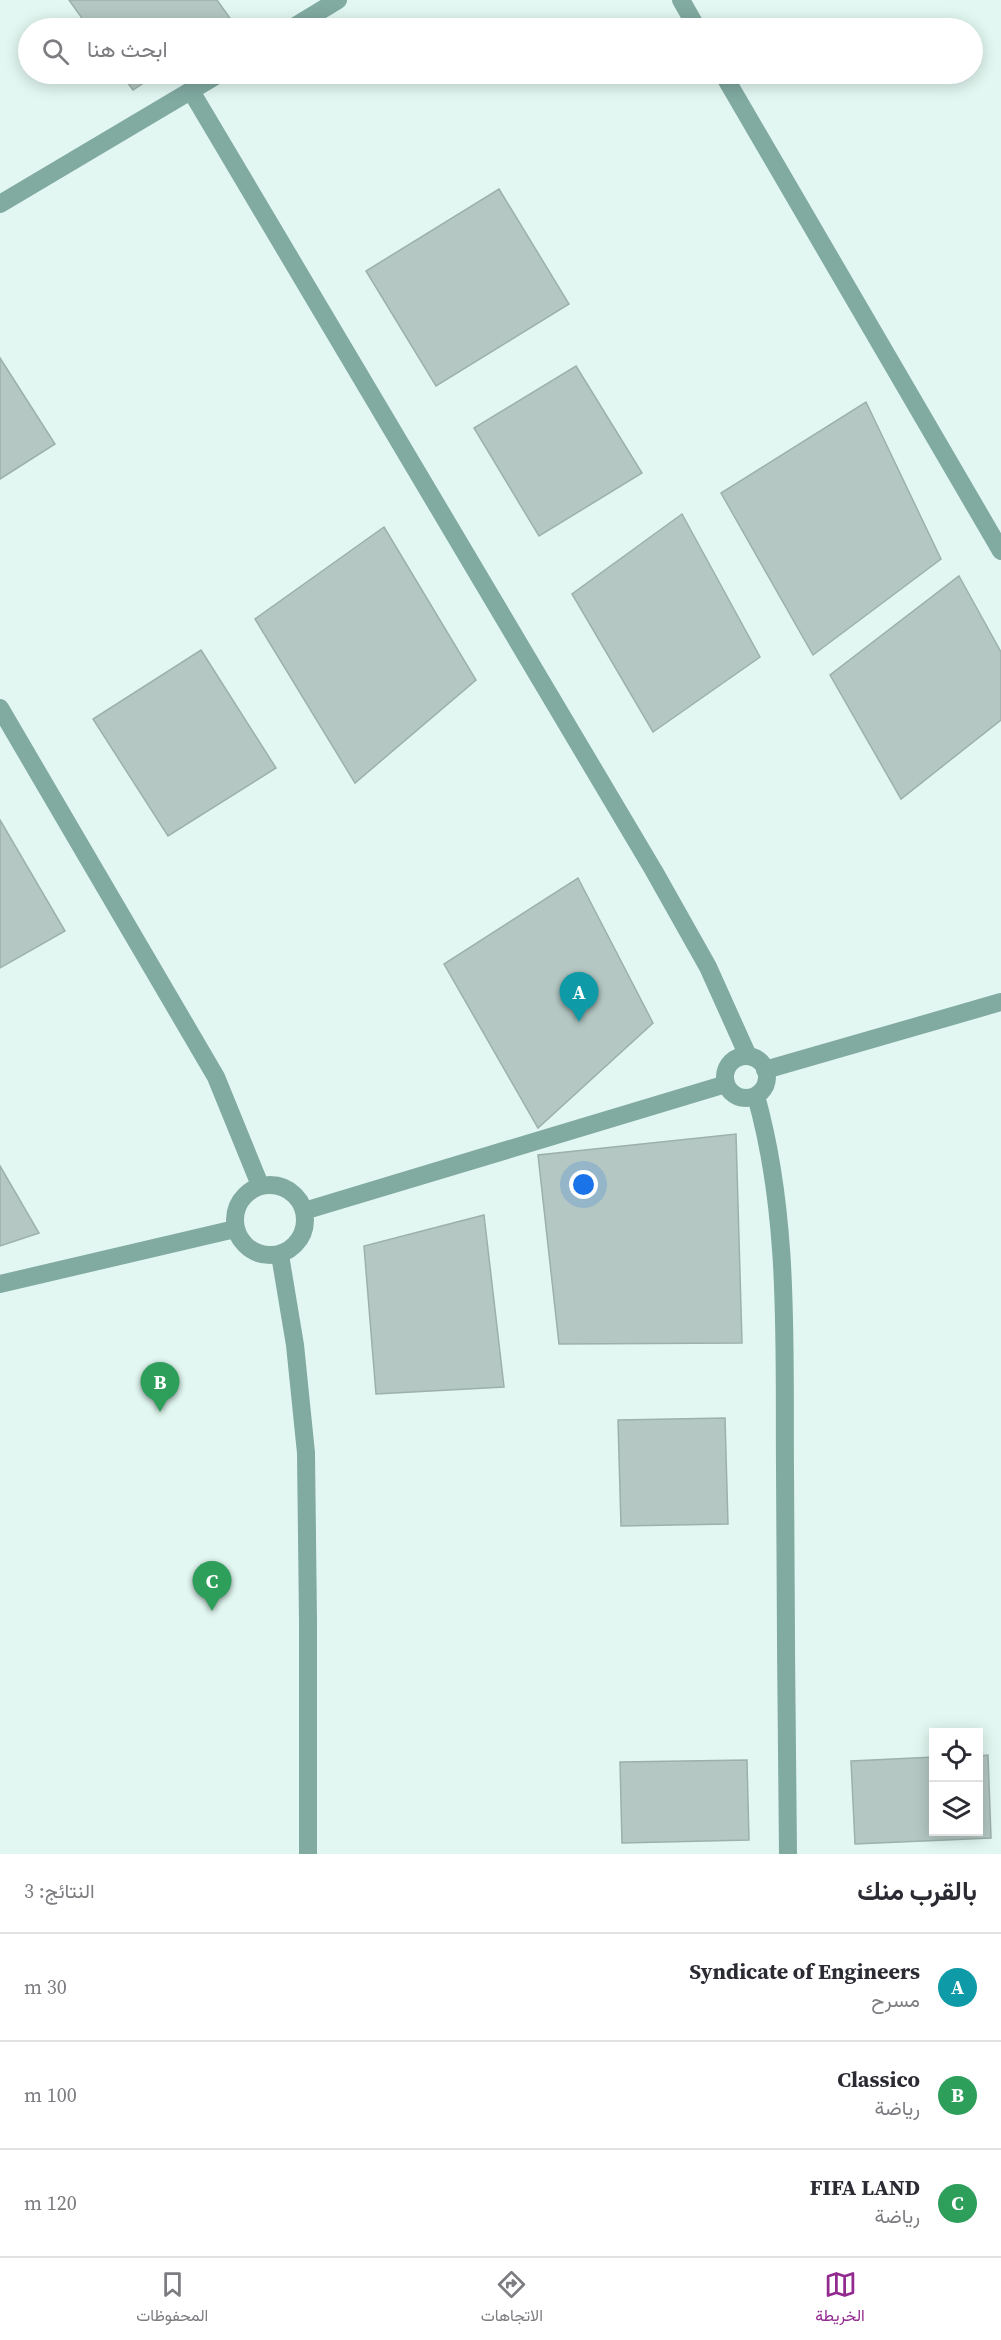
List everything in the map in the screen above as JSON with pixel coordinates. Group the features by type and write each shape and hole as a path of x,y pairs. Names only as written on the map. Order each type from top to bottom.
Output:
{"street":[{"path":"308,18 338,0"},
{"path":"681,0 691,18"},
{"path":"0,204 203,84"},
{"path":"729,84 1001,551"},
{"path":"191,91 659,880 708,967 748,1056"},
{"path":"0,708 216,1077 261,1185"},
{"path":"765,1070 1001,1002"},
{"path":"748,1056 758,1060 765,1070 767,1079 764,1089 756,1096 744,1098 733,1094 726,1084 725,1074 729,1064 738,1058 748,1056"},
{"path":"304,1211 726,1084"},
{"path":"756,1096 767,1133 775,1178 784,1300 788,1854"},
{"path":"261,1185 279,1185 295,1194 304,1211 305,1229 295,1245 280,1255 261,1255 245,1245 235,1229 235,1210 244,1194 261,1185"},
{"path":"0,1284 235,1229"},
{"path":"280,1255 296,1345 306,1453 308,1854"}],"building":[{"path":"69,0 217,0 230,18 82,18"},
{"path":"128,84 142,84 133,90"},
{"path":"499,189 569,304 436,386 366,271"},
{"path":"0,358 55,444 0,479"},
{"path":"576,366 642,473 539,536 474,428"},
{"path":"866,402 941,559 813,655 721,493"},
{"path":"682,514 760,657 653,732 572,594"},
{"path":"384,527 476,680 355,783 255,619"},
{"path":"959,576 1001,652 1001,720 901,799 830,675"},
{"path":"201,650 276,768 168,836 93,719"},
{"path":"0,820 65,931 0,968"},
{"path":"578,878 653,1023 538,1128 444,964"},
{"path":"736,1134 742,1343 559,1344 538,1155"},
{"path":"0,1166 39,1233 0,1246"},
{"path":"484,1215 504,1387 376,1394 364,1246"},
{"path":"725,1418 728,1524 621,1526 618,1420"},
{"path":"988,1755 991,1838 855,1844 851,1761 929,1757 929,1836 983,1836 983,1756"},
{"path":"747,1760 749,1840 622,1843 620,1762"}],"place":[{"name":"Syndicate of Engineers","path":"579,1022"},
{"name":"Classico","path":"160,1412"},
{"name":"FIFA LAND","path":"212,1611"}]}
